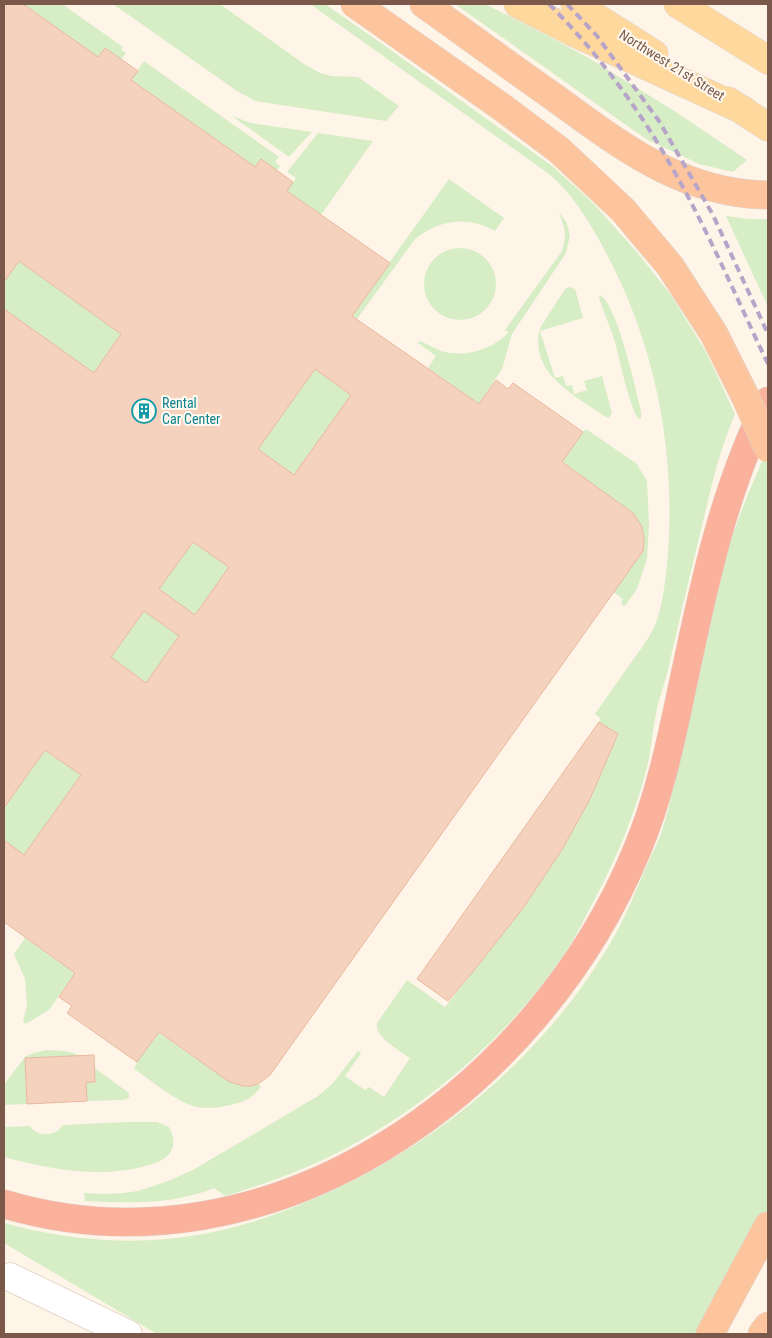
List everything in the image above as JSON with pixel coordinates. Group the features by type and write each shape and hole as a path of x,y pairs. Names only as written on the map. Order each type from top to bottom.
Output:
{"highway":[{"path":"355,4 504,108 560,150 623,210 670,266 714,334 746,398 768,448"},
{"path":"424,4 613,140 650,163 711,187 741,194 768,195"},
{"path":"4,1204 51,1215 100,1221 128,1222 184,1218 283,1195 340,1171 390,1144 481,1075 519,1036 550,999 588,945 614,900 638,848 658,786 673,728 719,526 743,457 768,401"},
{"path":"711,1334 768,1226"},
{"path":"711,1334 768,1263"},
{"path":"762,1334 768,1326"}],"main road":[{"path":"518,4 575,33 743,110"},
{"name":"Northwest 21st Street","path":"575,4 768,127"},
{"path":"678,4 768,60"}],"street":[{"path":"7,1275 84,1334"},
{"path":"7,1275 128,1334"}],"green space":[{"path":"23,4 62,4 123,47 121,49 126,53 121,60 105,48 98,57"},
{"path":"113,4 220,4 304,64 320,73 331,76 358,77 399,106 386,121 255,101 237,91"},
{"path":"310,4 325,4 388,48 552,166 593,203 636,251 671,295 706,352 735,414 710,491 668,670 657,708 644,780 633,815 612,865 575,937 545,981 521,1010 466,1065 406,1112 374,1133 341,1151 299,1170 225,1196 214,1188 198,1194 151,1202 85,1201 84,1193 104,1194 138,1191 193,1170 318,1096 332,1084 358,1051 361,1053 360,1055 345,1076 365,1090 369,1087 384,1097 410,1058 383,1038 377,1028 377,1023 407,980 445,1007 523,908 590,799 618,735 599,722 601,719 595,714 651,634 657,620 663,595 670,512 664,431 657,391 647,352 634,314 618,276 594,231 571,197 549,174"},
{"path":"455,4 485,4 587,57 676,112 747,160 733,172 699,164 646,139"},
{"path":"144,61 279,157 275,162 280,166 277,170 261,159 255,167 131,80"},
{"path":"232,116 251,123 312,132 289,157"},
{"path":"318,133 373,141 321,215 287,191 296,178 287,172"},
{"path":"449,179 504,218 495,231 474,223 454,222 434,227 415,239 357,319 352,315"},
{"path":"559,213 566,221 570,235 566,253 512,334 502,369 479,404 428,368 436,356 418,343 420,341 450,353 469,353 495,344 509,332 505,330 562,251 565,232"},
{"path":"726,216 768,219 768,307"},
{"path":"460,248 480,254 490,264 496,284 490,304 480,314 460,320 440,314 430,304 424,284 430,264 440,254"},
{"path":"19,261 121,334 94,373 4,309 4,282"},
{"path":"569,287 575,289 583,318 540,331 555,378 563,376 566,386 572,385 574,394 587,390 584,381 602,376 612,413 609,418 569,392 558,383 542,360 538,347 539,332 543,323 565,289"},
{"path":"600,295 613,314 625,348 641,411 641,418 639,419 632,405 615,342 599,298"},
{"path":"315,369 351,395 294,475 258,449"},
{"path":"586,429 637,464 647,481 649,524 647,559 637,589 625,606 621,604 623,599 613,592 643,551 642,527 633,513 562,462"},
{"path":"768,448 768,1208 760,1227 697,1334 157,1334 4,1243 4,1223 46,1233 89,1239 133,1241 204,1234 271,1216 334,1190 383,1164 430,1134 474,1101 516,1064 553,1023 587,980 616,933 660,837 685,739 726,559 745,502"},
{"path":"193,542 229,567 195,615 159,589"},
{"path":"144,611 179,636 146,683 111,657"},
{"path":"45,750 81,775 24,855 4,840 4,808"},
{"path":"25,938 75,973 49,1010 26,1024 23,1022 27,1005 25,979 14,954"},
{"path":"159,1033 228,1081 243,1086 258,1084 261,1087 250,1098 239,1103 224,1106 203,1108 181,1101 134,1069 137,1062"},
{"path":"46,1050 74,1053 129,1093 129,1098 123,1100 87,1101 86,1082 75,1064 75,1056 26,1058 27,1104 4,1105 4,1085 11,1075 26,1056"},
{"path":"157,1122 169,1127 173,1139 170,1153 155,1163 137,1168 99,1172 41,1166 4,1157 4,1127 30,1126 33,1130 47,1134 60,1129 63,1125"}],"building":[{"path":"4,4 23,4 98,57 105,48 138,71 131,80 255,167 261,159 293,182 287,191 390,263 352,316 479,404 496,380 508,389 513,383 583,432 562,462 633,513 642,527 643,551 270,1075 258,1084 243,1086 228,1081 159,1032 137,1062 67,1013 72,1006 59,997 75,973 4,922 4,840 24,855 81,775 45,750 4,808 4,309 94,373 121,334 19,261 4,282","holes":["315,369 351,395 294,475 258,449","193,542 229,567 195,615 159,589","144,611 179,636 146,683 111,657"]},
{"path":"599,722 618,734 590,799 563,848 523,908 448,1001 417,979"},
{"path":"94,1055 95,1082 86,1082 87,1101 27,1104 25,1058"}],"railway":[{"path":"549,4 615,80 657,142 684,188 768,364"},
{"path":"567,4 597,36 659,121 713,215 768,334"}],"place":[{"name":"Rental Car Center","path":"144,411"}]}
